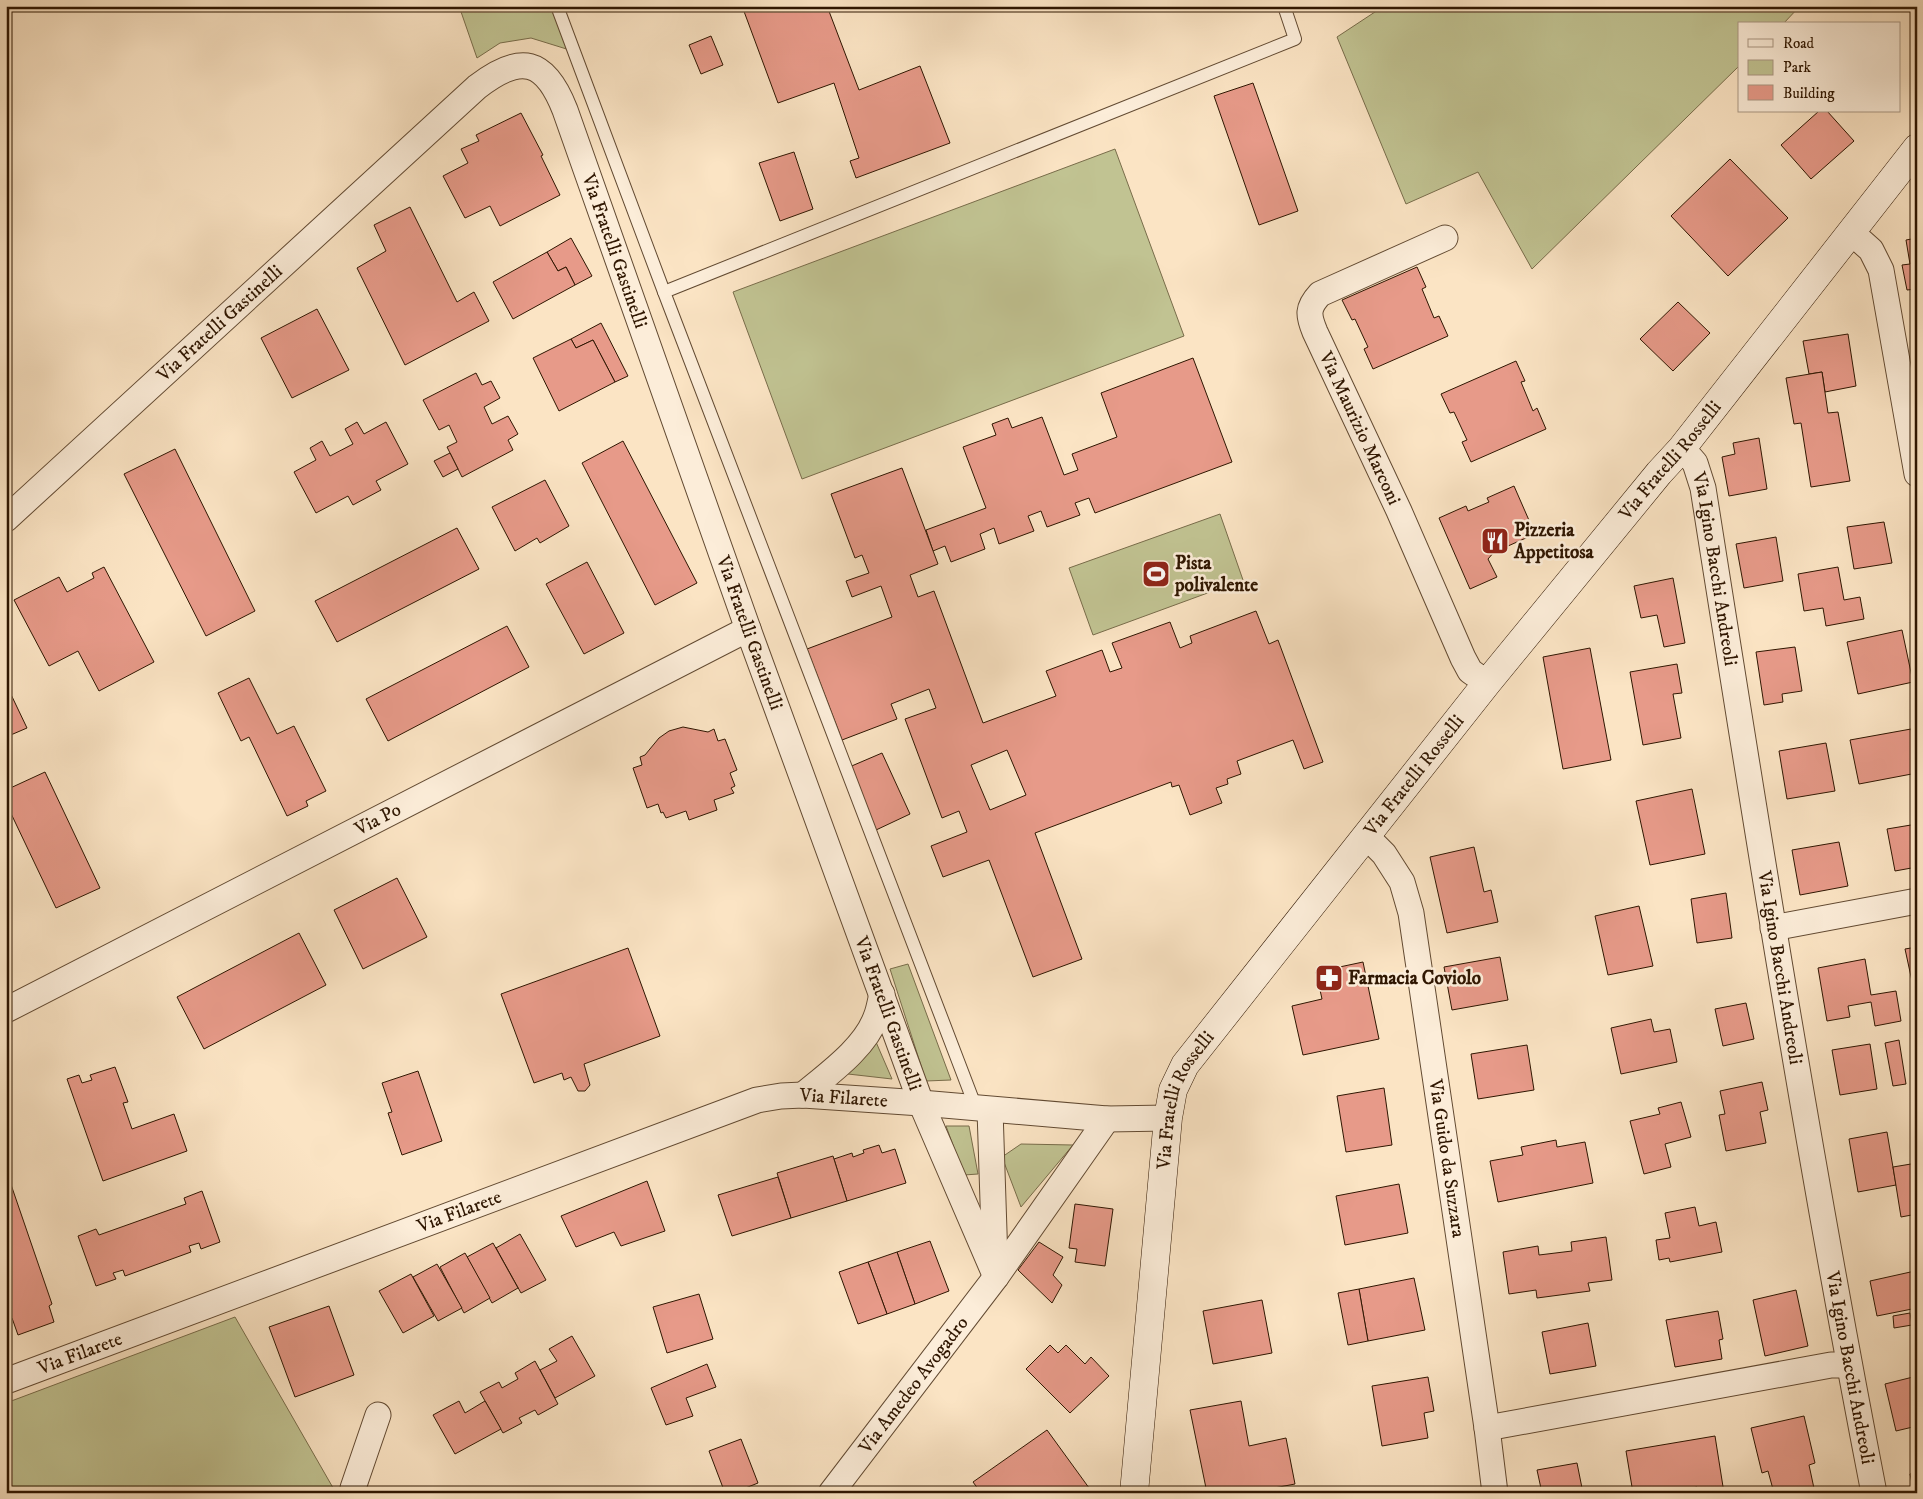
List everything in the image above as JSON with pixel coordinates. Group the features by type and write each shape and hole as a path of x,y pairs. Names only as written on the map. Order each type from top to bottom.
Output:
{"street":[{"name":"Via Fratelli Gastinelli","path":"6,519 477,87 504,71 526,65 547,77 556,89 565,110 748,629 921,1103 996,1277"},
{"name":"Via Fratelli Rosselli","path":"1134,1493 1168,1118 1173,1090 1185,1065 1487,683 1658,473 1682,448 1917,148"},
{"path":"1852,232 1870,250 1881,270 1917,474"},
{"name":"Via Maurizio Marconi","path":"1445,238 1320,294 1311,303 1309,312 1310,321 1399,512 1463,658 1470,670 1487,683"},
{"name":"Via Igino Bacchi Andreoli","path":"1682,448 1695,463 1704,488 1772,928 1812,1162 1874,1493"},
{"name":"Via Po","path":"6,1010 748,629"},
{"name":"Via Guido da Suzzara","path":"1366,836 1384,854 1402,882 1411,913 1495,1493"},
{"path":"1772,928 1917,901"},
{"path":"803,1096 844,1060 864,1038 876,1018 882,994"},
{"name":"Via Filarete","path":"6,1381 757,1100 781,1096 803,1096 921,1103"},
{"name":"Via Fratelli Gastinelli","path":"921,1103 1107,1119 1168,1118"},
{"path":"983,1109 996,1277"},
{"name":"Via Amedeo Avogadro","path":"831,1493 996,1277 1107,1119"},
{"path":"1487,1428 1832,1365 1849,1365"},
{"path":"353,1493 353,1488 378,1414"}],"lane":[{"path":"557,6 664,292 983,1109"},
{"path":"664,292 1296,39 1284,6"}],"green space":[{"path":"459,6 557,6 573,51 531,38 500,43 477,58"},
{"path":"1384,6 1800,6 1785,22 1738,22 1738,67 1532,269 1478,172 1406,204 1337,37"},
{"path":"1115,149 1184,336 802,479 733,292"},
{"name":"Pista polivalente","path":"1220,514 1243,580 1093,635 1069,568"},
{"path":"908,964 951,1080 926,1081 890,969"},
{"path":"876,1042 892,1079 848,1074"},
{"path":"946,1126 969,1126 978,1174 964,1175"},
{"path":"1021,1144 1073,1145 1021,1207 1002,1157"},
{"path":"235,1317 336,1493 6,1493 6,1403"}],"building":[{"path":"742,6 827,6 859,90 920,66 950,143 856,178 850,161 859,158 834,83 778,103"},
{"path":"711,36 723,65 701,74 689,45"},
{"path":"1253,83 1298,211 1259,225 1214,96"},
{"path":"1818,112 1828,112 1854,141 1811,179 1781,145"},
{"path":"521,113 543,155 541,156 560,195 500,226 490,206 465,218 443,176 468,163 461,149 479,141 476,135"},
{"path":"794,152 813,209 780,221 759,163"},
{"path":"1730,159 1788,218 1728,276 1671,216"},
{"path":"410,207 457,302 474,292 489,321 405,365 357,268 386,251 374,225"},
{"path":"571,238 592,276 575,285 566,267 558,271 547,252"},
{"path":"1917,238 1917,289 1907,290 1902,265 1910,264 1906,240"},
{"path":"547,252 558,271 566,267 575,285 513,319 493,282"},
{"path":"1417,267 1426,287 1422,289 1434,318 1439,316 1448,336 1373,369 1364,349 1368,347 1355,319 1352,320 1342,300"},
{"path":"1678,302 1710,333 1673,371 1640,339"},
{"path":"317,309 349,370 292,398 261,338"},
{"path":"601,323 628,376 615,382 593,340 576,348 571,339"},
{"path":"1848,334 1856,386 1825,392 1822,372 1809,374 1803,341"},
{"path":"571,339 576,348 593,340 615,382 559,411 533,358"},
{"path":"1193,358 1232,462 1095,513 1089,498 1075,503 1080,515 1047,527 1041,511 1028,516 1034,531 999,544 994,528 980,534 985,549 951,562 945,546 933,551 926,530 986,508 963,447 996,435 992,424 1008,418 1012,428 1042,417 1064,475 1078,470 1072,454 1117,437 1101,393"},
{"path":"1516,361 1525,381 1521,382 1533,411 1537,408 1546,429 1471,462 1462,442 1467,440 1454,412 1450,413 1441,394"},
{"path":"1822,372 1828,413 1838,412 1850,481 1811,487 1801,423 1794,424 1786,378"},
{"path":"476,373 482,385 491,381 500,398 484,407 492,424 508,416 518,434 508,440 513,450 462,477 447,447 457,442 449,425 439,430 423,400"},
{"path":"357,422 364,434 386,422 408,464 376,481 381,490 353,505 348,496 316,513 294,472 316,460 310,448 322,441 330,456 353,444 345,429"},
{"path":"1759,438 1767,489 1729,496 1722,457 1735,454 1733,443"},
{"path":"623,441 697,583 655,605 582,463"},
{"path":"175,449 255,611 206,636 124,474"},
{"path":"450,453 458,469 443,477 434,461"},
{"path":"902,468 938,564 910,575 918,597 934,591 983,723 1056,696 1046,671 1102,650 1110,672 1122,668 1112,643 1170,622 1180,648 1192,643 1190,636 1256,611 1269,644 1278,640 1323,762 1304,769 1293,740 1237,761 1241,774 1227,779 1228,784 1216,788 1222,803 1190,815 1179,785 1172,787 1171,782 1035,833 1082,959 1033,977 989,860 943,877 931,846 967,832 959,811 942,818 905,719 936,708 929,689 891,704 897,719 842,740 807,649 892,617 881,586 852,597 846,581 869,573 862,555 855,558 831,494","holes":["1007,750 1026,795 990,810 971,765"]},
{"path":"545,480 569,526 540,543 537,538 515,551 492,507"},
{"path":"1514,486 1535,534 1508,546 1506,541 1501,544 1488,559 1497,577 1470,589 1439,518 1466,506 1468,511 1489,502 1487,498"},
{"path":"1884,522 1892,563 1854,569 1847,527"},
{"path":"457,528 479,569 337,642 315,601"},
{"path":"1776,537 1783,581 1744,588 1736,544"},
{"path":"587,562 624,633 584,654 546,584"},
{"path":"104,567 154,662 99,691 78,651 49,666 14,600 59,577 67,592 94,578 92,573"},
{"path":"1838,567 1844,600 1860,597 1864,619 1826,626 1823,608 1804,611 1798,574"},
{"path":"1673,578 1685,643 1664,647 1657,615 1641,618 1634,586"},
{"path":"507,626 529,667 388,741 366,699"},
{"path":"1902,630 1913,682 1858,694 1847,642"},
{"path":"1795,647 1802,691 1782,694 1783,702 1764,705 1756,652"},
{"path":"1590,648 1611,760 1563,769 1543,657"},
{"path":"1677,664 1682,693 1673,694 1681,738 1643,745 1630,672"},
{"path":"249,678 277,734 294,726 326,791 306,801 308,806 287,816 249,737 241,741 218,693"},
{"path":"6,684 27,728 6,737"},
{"path":"683,727 708,732 714,729 718,741 725,739 737,770 730,773 735,786 731,788 734,793 714,800 717,810 689,820 686,811 666,818 663,812 661,813 658,804 647,808 633,768 642,765 640,757 645,755 659,738 669,731"},
{"path":"1911,729 1917,758 1917,773 1859,784 1850,740"},
{"path":"1826,743 1835,791 1787,799 1779,751"},
{"path":"882,753 910,814 876,830 847,768"},
{"path":"45,772 100,888 56,908 6,803 6,790"},
{"path":"1692,789 1705,854 1650,865 1636,801"},
{"path":"1917,824 1917,867 1895,871 1887,829"},
{"path":"1839,842 1848,886 1800,895 1792,850"},
{"path":"1474,847 1484,892 1491,890 1498,922 1447,933 1430,857"},
{"path":"397,878 427,937 363,969 334,910"},
{"path":"1726,893 1732,938 1697,943 1691,899"},
{"path":"1639,906 1653,966 1608,975 1595,916"},
{"path":"299,933 326,985 204,1049 177,997"},
{"path":"1917,947 1917,995 1915,995 1905,949"},
{"path":"628,948 660,1036 584,1064 590,1085 585,1091 578,1091 571,1077 564,1080 562,1073 534,1083 501,994"},
{"path":"1500,957 1508,1000 1452,1010 1444,967"},
{"path":"1865,959 1871,995 1896,991 1901,1021 1875,1026 1871,1002 1848,1006 1850,1017 1827,1021 1818,968"},
{"path":"1363,962 1379,1039 1303,1055 1292,1006 1322,999 1316,972"},
{"path":"1746,1003 1754,1039 1723,1046 1715,1009"},
{"path":"1651,1019 1654,1032 1670,1029 1677,1062 1621,1074 1611,1028"},
{"path":"1899,1040 1906,1084 1893,1086 1885,1043"},
{"path":"1870,1044 1877,1089 1840,1095 1832,1050"},
{"path":"1527,1045 1534,1090 1478,1099 1471,1054"},
{"path":"115,1067 128,1102 123,1103 132,1129 174,1114 187,1151 103,1181 67,1079 79,1075 82,1083 92,1080 90,1075"},
{"path":"418,1071 442,1141 402,1155 388,1113 392,1112 382,1083"},
{"path":"1762,1082 1768,1110 1760,1112 1766,1143 1726,1151 1719,1115 1725,1114 1720,1091"},
{"path":"1384,1088 1392,1145 1346,1152 1337,1096"},
{"path":"1681,1102 1691,1137 1665,1144 1671,1167 1644,1174 1630,1121 1660,1114 1658,1108"},
{"path":"1887,1132 1896,1185 1858,1192 1849,1139"},
{"path":"1556,1140 1557,1147 1585,1142 1593,1183 1498,1202 1490,1161 1523,1155 1521,1147"},
{"path":"879,1145 882,1153 895,1149 906,1183 847,1201 834,1159 852,1153 853,1157 864,1153 863,1150"},
{"path":"833,1156 847,1201 791,1218 777,1173"},
{"path":"1917,1163 1917,1214 1901,1217 1893,1167"},
{"path":"6,1170 52,1304 49,1306 54,1322 18,1335 12,1318 6,1320"},
{"path":"778,1177 791,1218 732,1236 718,1195"},
{"path":"647,1181 665,1231 621,1246 614,1232 576,1247 561,1216"},
{"path":"1399,1184 1408,1233 1345,1245 1336,1196"},
{"path":"202,1191 220,1242 201,1249 199,1243 189,1246 191,1252 125,1276 123,1270 113,1273 116,1279 96,1286 78,1236 96,1229 99,1235 186,1204 184,1198"},
{"path":"1075,1204 1113,1209 1105,1266 1075,1262 1077,1249 1069,1248"},
{"path":"1695,1207 1699,1226 1716,1222 1722,1252 1670,1262 1669,1258 1659,1260 1656,1240 1670,1238 1665,1213"},
{"path":"520,1234 546,1280 521,1293 496,1248"},
{"path":"1606,1237 1612,1280 1588,1283 1590,1291 1537,1298 1536,1290 1509,1294 1503,1252 1538,1246 1539,1255 1572,1251 1571,1242"},
{"path":"930,1241 949,1291 915,1304 897,1252"},
{"path":"1039,1242 1063,1257 1053,1275 1062,1285 1052,1303 1018,1270"},
{"path":"493,1243 518,1288 492,1303 467,1257"},
{"path":"897,1252 915,1304 887,1314 868,1262"},
{"path":"465,1253 490,1298 464,1313 440,1267"},
{"path":"868,1262 887,1314 858,1324 839,1272"},
{"path":"437,1264 462,1308 438,1321 413,1277"},
{"path":"1915,1271 1917,1280 1917,1308 1877,1316 1870,1281"},
{"path":"411,1274 434,1316 403,1333 379,1291"},
{"path":"1414,1278 1425,1330 1368,1341 1359,1289"},
{"path":"1359,1289 1368,1341 1348,1345 1338,1293"},
{"path":"1796,1290 1808,1346 1765,1356 1753,1300"},
{"path":"699,1294 713,1339 667,1353 653,1307"},
{"path":"1262,1300 1272,1353 1213,1364 1203,1311"},
{"path":"329,1306 354,1375 295,1397 269,1327"},
{"path":"1718,1311 1723,1339 1719,1340 1722,1359 1675,1367 1666,1320"},
{"path":"1910,1313 1912,1325 1894,1328 1893,1316"},
{"path":"1588,1323 1596,1366 1550,1374 1542,1332"},
{"path":"572,1336 595,1376 555,1398 540,1370 557,1361 549,1349"},
{"path":"1050,1345 1058,1353 1066,1345 1085,1364 1091,1357 1109,1376 1070,1413 1026,1369"},
{"path":"535,1361 558,1404 538,1415 535,1410 519,1418 522,1423 503,1433 480,1392 499,1382 502,1388 518,1379 515,1373"},
{"path":"707,1364 716,1387 686,1398 693,1416 666,1425 651,1388"},
{"path":"1917,1376 1917,1426 1896,1431 1885,1384"},
{"path":"1428,1377 1434,1411 1424,1413 1428,1438 1382,1446 1372,1386"},
{"path":"459,1401 465,1413 485,1401 501,1429 455,1454 433,1415"},
{"path":"1241,1401 1249,1446 1286,1438 1295,1484 1248,1493 1207,1493 1190,1410"},
{"path":"1804,1416 1815,1463 1809,1465 1815,1493 1774,1493 1768,1471 1762,1473 1751,1428"},
{"path":"1047,1430 1092,1492 981,1493 973,1482"},
{"path":"1715,1436 1724,1493 1698,1493 1697,1487 1664,1493 1633,1493 1626,1451"},
{"path":"741,1439 758,1483 733,1493 725,1493 709,1451"},
{"path":"1577,1463 1583,1493 1542,1493 1537,1470"},
{"path":"1917,1472 1917,1493 1914,1493 1910,1474"}],"place":[{"name":"Pizzeria Appetitosa","path":"1495,541"},
{"name":"Pista polivalente","path":"1156,574"},
{"name":"Farmacia Coviolo","path":"1329,978"}]}
